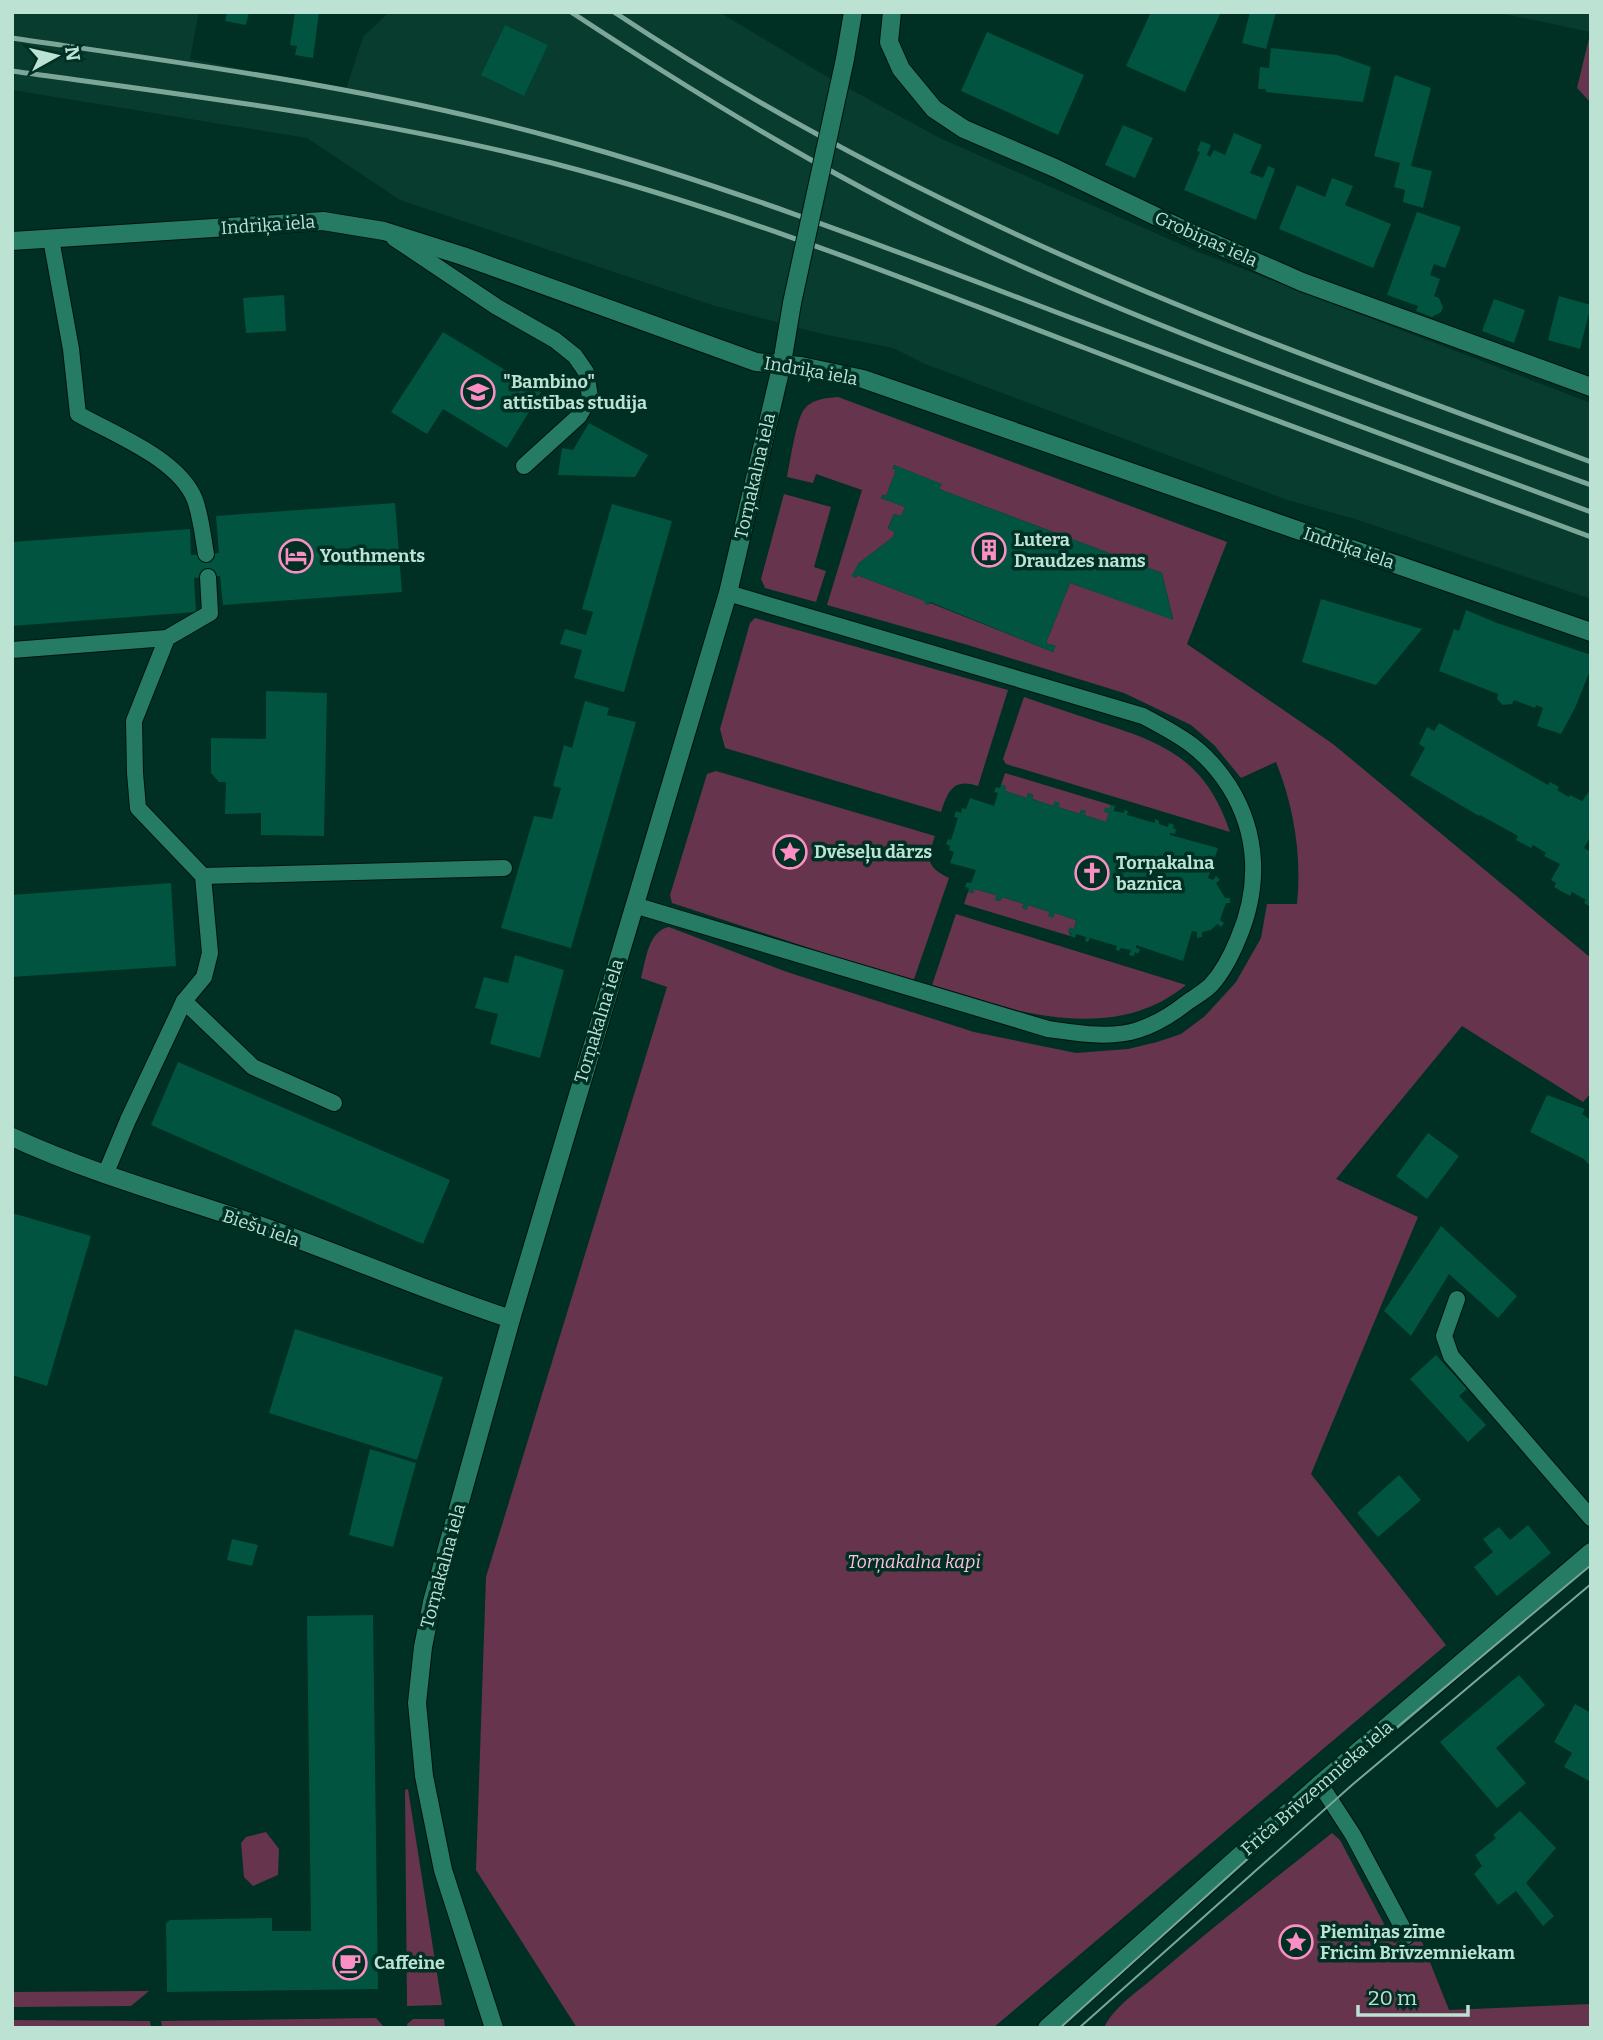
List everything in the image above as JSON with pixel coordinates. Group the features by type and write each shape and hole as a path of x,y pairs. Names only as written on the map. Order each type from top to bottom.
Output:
{"street":[{"name":"Torņakalna iela","path":"494,2028 443,1870 424,1776 417,1703 423,1647 432,1602 511,1319 728,593 782,363 853,12"},
{"name":"Grobiņas iela","path":"892,12 890,42 901,69 934,109 964,130 1055,168 1195,235 1302,282 1591,387"},
{"name":"Indriķa iela","path":"12,241 323,221 384,231 463,256 756,362 782,363 863,379 1591,632"},
{"name":"Biešu iela","path":"12,1137 55,1157 268,1229 426,1290 511,1319"},
{"name":"Friča Brīvzemnieka iela","path":"1047,2028 1320,1784 1591,1552"}],"lane":[{"path":"384,231 497,307 555,340 575,356 586,372 590,397 579,416 524,466"},
{"path":"51,239 71,349 78,414 165,462 185,482 195,501 206,554"},
{"path":"12,650 167,638 210,613 208,577"},
{"path":"634,905 1048,1029 1095,1035 1137,1030 1167,1018 1210,986 1229,961 1245,924 1253,895 1252,845 1248,827 1228,785 1199,750 1182,736 1143,716 728,593"},
{"path":"105,1175 184,1001 204,977 210,953 203,876 138,808 134,721 167,638"},
{"path":"203,876 504,868"},
{"path":"184,1001 253,1067 334,1103"},
{"path":"1457,1299 1444,1336 1451,1356 1591,1518"},
{"path":"1320,1784 1353,1835 1407,1936"}],"shaded area":[{"path":"12,12 199,12 190,59 346,89 363,37 389,12 719,12 824,75 940,138 1196,251 1591,403 1591,599 1355,519 1287,500 925,364 893,348 822,334 715,306 400,200 307,138 12,90"},
{"path":"1495,12 1591,12 1591,30 1590,32"}],"green space":[{"path":"1591,30 1591,103 1577,88"},
{"name":"Torņakalna kapi","path":"838,397 1227,542 1187,644 1333,744 1591,958 1591,1093 1583,1102 1462,1026 1336,1179 1418,1217 1311,1474 1446,1645 993,2028 577,2028 476,1870 486,1577 667,987 641,978 652,940 656,934 669,927 787,972 974,1032 1076,1053 1128,1049 1181,1034 1205,1016 1236,982 1261,938 1267,904 1297,904 1295,832 1288,796 1276,762 1241,778 1214,745 1191,725 1124,693 827,605 862,490 816,474 813,483 787,477 803,411 814,402","holes":["894,465 941,484 939,489 1162,573 1173,619 1070,583 1046,643 1055,646 1053,652 857,575 856,578 852,576 859,563 893,537 895,532 888,528 894,514 901,516 905,507 881,498 886,496 896,470"]},
{"path":"784,494 831,507 814,567 826,571 816,602 765,588 761,579"},
{"path":"755,618 1008,690 978,786 963,784 953,788 941,812 725,748 720,729 750,623"},
{"path":"1024,697 1146,739 1181,759 1209,788 1230,832 1006,764 1003,759"},
{"path":"716,771 935,836 930,850 930,861 936,870 949,878 913,982 672,903 670,895 707,774"},
{"path":"1005,773 1111,805 1109,809 1105,808 1105,812 1109,813 1106,822 1084,815 1086,811 1081,810 1080,814 1058,807 1059,803 1055,802 1053,806 1032,799 1033,795 1028,793 1027,798 1005,791 1006,786 1001,785"},
{"path":"974,889 996,895 996,900 1000,901 1002,897 1024,904 1022,908 1026,909 1028,905 1050,912 1048,916 1055,913 1076,920 1074,929 1069,928 1070,936 964,904 968,892 973,893"},
{"path":"956,914 1186,985 1157,1004 1126,1014 1094,1019 1028,1013 931,988"},
{"path":"408,1789 442,2005 407,2006 405,1790"},
{"path":"266,1832 279,1849 278,1875 253,1886 244,1877 241,1843 246,1837"},
{"path":"1332,1833 1340,1840 1394,1943 1418,1932 1449,2010 1591,2004 1591,2028 1104,2028 1128,1999"},
{"path":"149,1991 131,2006 12,2007 12,1992"},
{"path":"376,2018 384,2027 162,2028 161,2021"},
{"path":"413,2019 444,2019 445,2028 408,2028 407,2024"},
{"path":"12,2020 150,2021 151,2027 12,2028"}],"building":[{"path":"227,12 249,12 246,25 225,21"},
{"path":"295,12 319,12 313,58 295,55 297,46 290,45"},
{"path":"1151,12 1221,12 1185,92 1126,66"},
{"path":"1250,12 1276,12 1266,49 1242,43"},
{"path":"505,25 548,45 524,96 481,75"},
{"path":"987,32 1084,75 1058,135 961,91"},
{"path":"1271,48 1337,55 1371,67 1363,102 1258,89 1260,67 1269,68"},
{"path":"1395,75 1431,88 1411,166 1432,171 1423,208 1403,202 1405,190 1394,187 1400,163 1374,156"},
{"path":"1123,125 1153,138 1135,178 1105,165"},
{"path":"1234,133 1262,145 1250,173 1263,178 1268,166 1275,169 1256,220 1184,190 1200,152 1197,151 1201,141 1211,145 1207,155 1210,157 1214,150 1225,155"},
{"path":"1332,178 1353,186 1345,205 1391,224 1373,268 1279,229 1297,185 1325,197"},
{"path":"1417,212 1461,227 1445,268 1434,264 1430,275 1440,279 1434,296 1439,298 1443,307 1441,312 1432,317 1416,311 1418,306 1387,295"},
{"path":"284,295 286,331 246,333 243,298"},
{"path":"1559,296 1591,305 1580,349 1548,340"},
{"path":"1494,299 1525,310 1514,343 1482,331"},
{"path":"443,332 541,392 507,448 443,409 427,434 391,412"},
{"path":"589,423 648,455 635,477 558,475 562,448 573,450"},
{"name":"Lutera Draudzes nams","path":"894,465 942,484 939,489 1162,573 1173,620 1070,583 1046,643 1056,646 1053,652 930,602 928,605 925,601 857,575 856,578 852,576 859,563 893,537 895,532 888,529 894,514 901,516 905,507 881,498 882,495 886,496 896,470 892,469"},
{"path":"395,503 402,592 223,605 220,576 194,578 196,612 12,626 12,542 190,529 191,555 219,553 216,516"},
{"path":"612,504 672,521 624,692 574,678 582,650 560,644 565,629 586,635 593,612 582,609"},
{"path":"1321,599 1422,629 1376,685 1302,662"},
{"path":"1466,610 1591,655 1591,668 1561,734 1537,726 1543,708 1536,705 1535,708 1514,700 1512,704 1503,705 1497,699 1498,694 1439,671 1454,629 1459,631"},
{"path":"266,691 327,693 324,836 261,835 261,813 225,814 226,782 219,782 211,773 211,738 266,739"},
{"path":"585,701 609,708 607,715 636,722 571,948 501,928 534,816 552,819 561,788 553,786 564,745 572,748"},
{"path":"1439,723 1548,785 1550,782 1559,787 1557,790 1569,797 1570,795 1582,801 1591,789 1591,836 1584,848 1591,852 1591,907 1584,903 1586,900 1572,892 1570,896 1554,887 1556,883 1551,880 1560,864 1544,856 1546,853 1533,845 1531,848 1516,840 1518,836 1410,775 1425,748 1419,744 1427,727 1434,731"},
{"name":"Torņakalna baznīca","path":"1001,785 1006,786 1005,791 1027,798 1028,793 1033,795 1032,799 1053,806 1055,801 1060,803 1058,807 1080,814 1081,810 1086,811 1084,815 1106,822 1109,813 1104,812 1105,807 1109,809 1111,805 1115,806 1114,811 1128,811 1127,815 1155,823 1155,819 1159,824 1168,827 1169,823 1174,825 1175,834 1170,835 1218,848 1208,878 1213,880 1216,876 1220,880 1216,883 1225,898 1230,898 1220,920 1224,923 1221,927 1217,924 1211,930 1202,932 1202,937 1197,938 1197,932 1192,931 1183,961 1136,945 1136,948 1140,949 1134,956 1129,955 1131,950 1121,948 1119,951 1116,950 1117,946 1090,938 1088,942 1085,941 1086,937 1076,934 1075,938 1070,936 1069,927 1074,929 1076,920 1055,913 1053,918 1048,916 1050,912 1028,905 1027,910 1022,908 1024,904 1002,897 1000,901 995,900 996,895 974,889 973,893 968,892 969,888 965,887 967,882 971,883 976,870 950,863 954,852 949,850 950,846 946,844 948,839 951,840 958,818 954,817 956,811 961,813 962,808 966,809 970,798 994,806 998,793 994,792 996,787 1000,788"},
{"path":"171,883 176,966 12,977 12,895"},
{"path":"515,955 564,970 540,1058 490,1044 498,1014 475,1008 484,977 508,983"},
{"path":"178,1062 450,1180 423,1244 151,1125"},
{"path":"1547,1095 1585,1109 1582,1114 1591,1120 1591,1167 1584,1159 1530,1132"},
{"path":"1428,1133 1459,1156 1427,1199 1396,1176"},
{"path":"12,1213 91,1236 47,1386 12,1375"},
{"path":"1441,1226 1517,1296 1498,1318 1449,1274 1411,1336 1384,1311"},
{"path":"295,1329 443,1377 417,1460 269,1413"},
{"path":"1436,1355 1467,1389 1459,1396 1486,1425 1468,1442 1410,1379"},
{"path":"370,1449 416,1463 393,1547 349,1535"},
{"path":"1399,1475 1421,1500 1378,1537 1357,1513"},
{"path":"1528,1525 1551,1553 1497,1596 1474,1567 1493,1552 1483,1539 1499,1527 1510,1540"},
{"path":"232,1539 258,1545 252,1566 227,1560"},
{"path":"373,1615 378,1989 167,1992 166,1923 170,1920 272,1918 272,1931 311,1931 307,1616"},
{"path":"1519,1675 1545,1705 1496,1748 1526,1783 1497,1808 1440,1742"},
{"path":"1575,1704 1591,1713 1591,1782 1564,1767 1572,1753 1554,1742"},
{"path":"1520,1811 1556,1848 1526,1883 1554,1916 1543,1926 1516,1891 1498,1905 1474,1874 1482,1866 1475,1855 1496,1838 1493,1835"}],"tram line":[{"path":"1060,2028 1346,1770 1591,1565"},
{"path":"1079,2028 1352,1785 1591,1584"}],"railway":[{"path":"571,12 675,79 834,173 999,256 1218,348 1591,485"},
{"path":"614,12 661,43 806,128 906,181 1078,263 1223,323 1591,462"},
{"path":"12,38 356,92 492,121 623,157 875,243 1591,512"},
{"path":"12,71 216,99 418,133 552,163 620,182 821,248 1591,537"}],"place":[{"name":"\"Bambino\" attīstības studija","path":"478,392"},
{"name":"Lutera Draudzes nams","path":"989,550"},
{"name":"Youthments","path":"296,556"},
{"name":"Dvēseļu dārzs","path":"790,852"},
{"name":"Torņakalna baznīca","path":"1092,873"},
{"name":"Piemiņas zīme Fricim Brīvzemniekam","path":"1296,1942"},
{"name":"Caffeine","path":"350,1963"}]}
